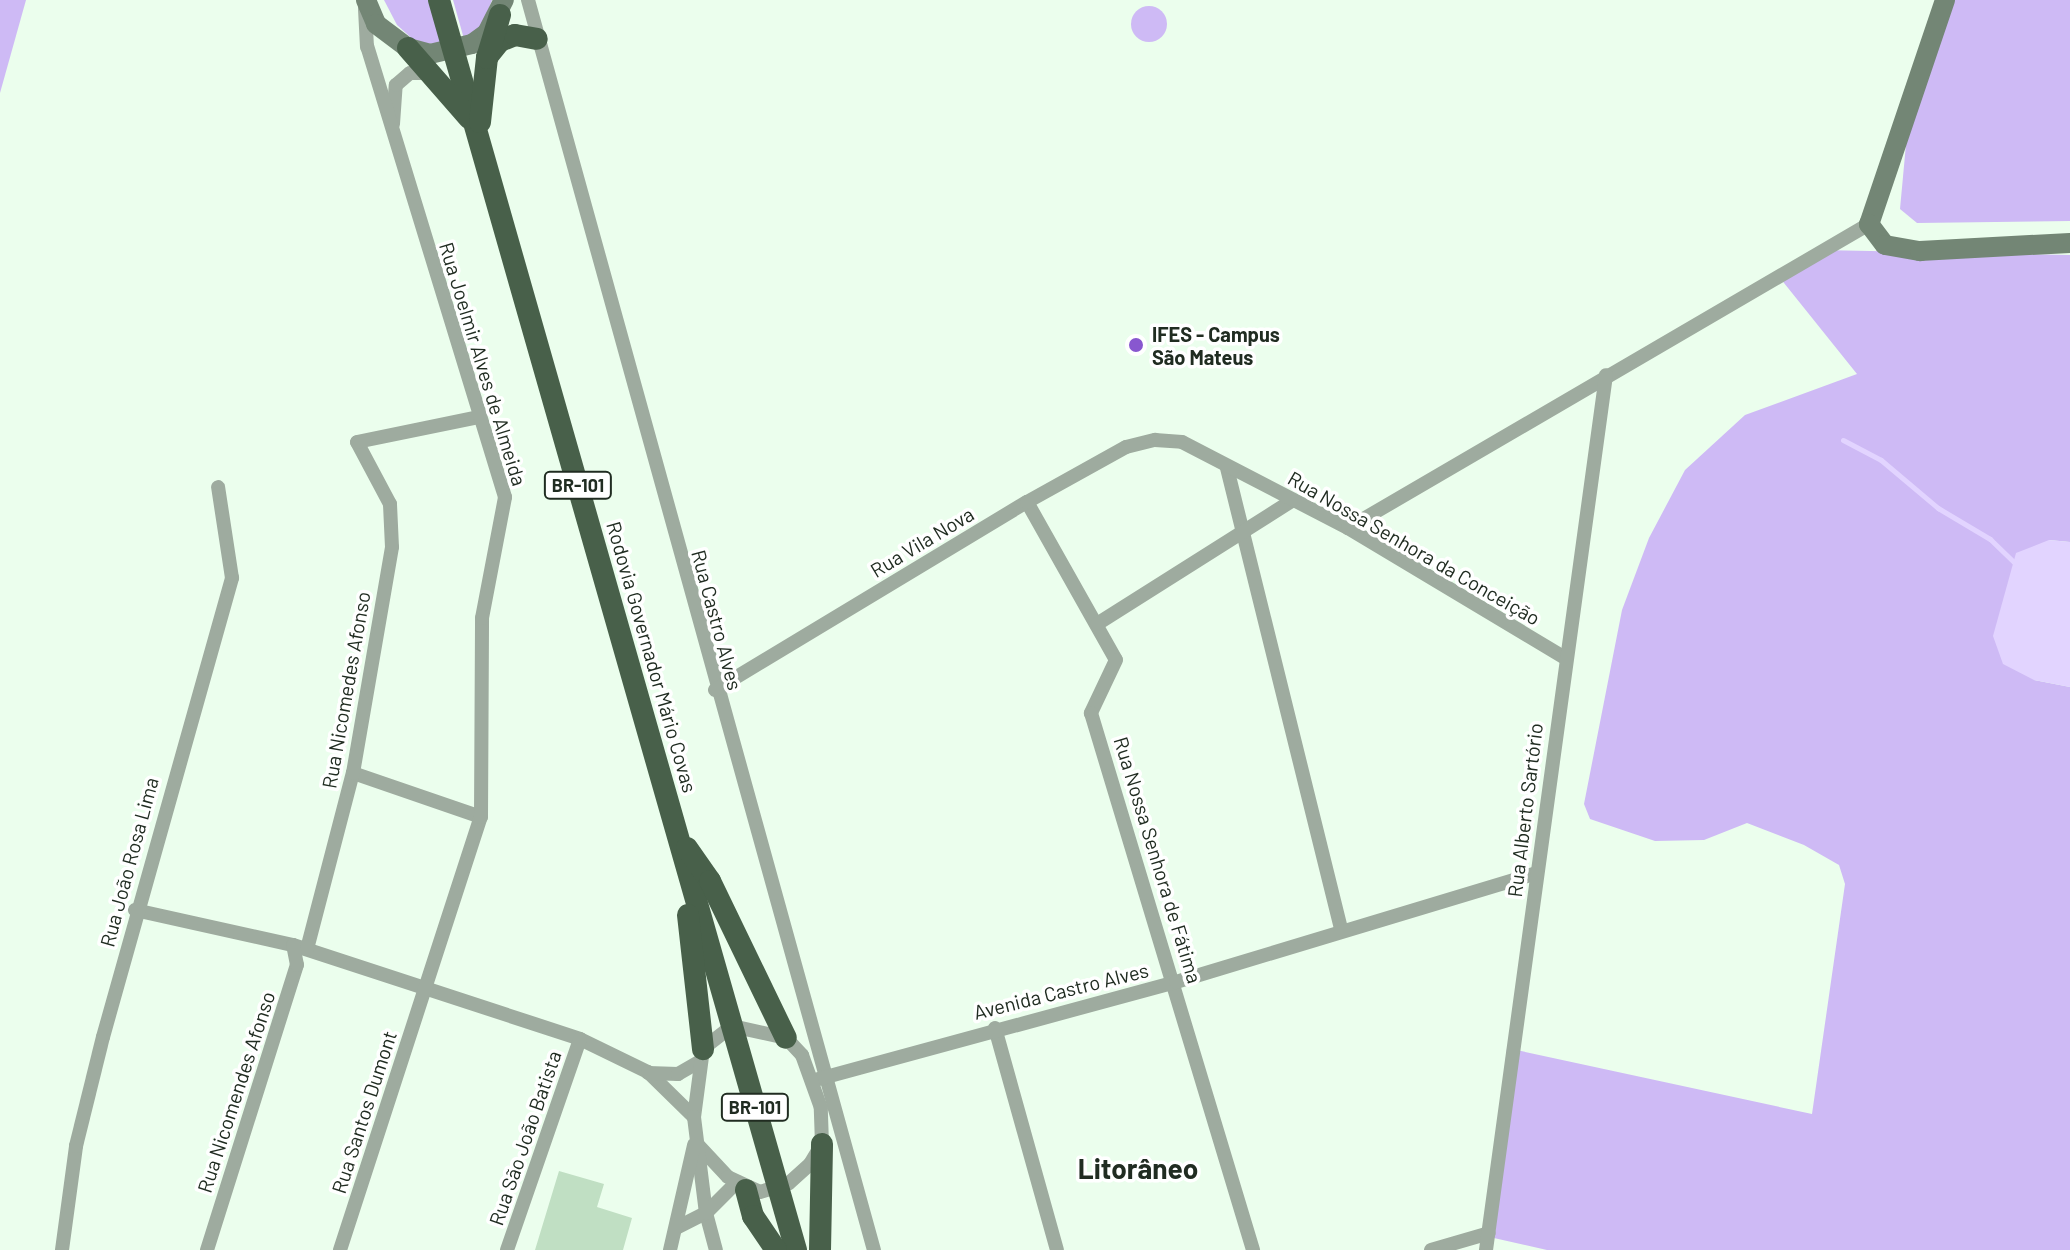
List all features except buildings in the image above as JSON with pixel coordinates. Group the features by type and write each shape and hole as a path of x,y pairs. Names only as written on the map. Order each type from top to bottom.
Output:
{"highway":[{"name":"Rodovia Governador Mário Covas","path":"439,0 479,131 796,1250"},
{"path":"479,131 487,58 502,7"},
{"path":"487,58 500,41 515,35 537,39"},
{"path":"408,48 435,73 479,131"},
{"path":"678,838 710,881 786,1038"},
{"path":"678,838 701,1055"},
{"path":"820,1250 822,1144"},
{"path":"741,1186 753,1216 776,1250"}],"main road":[{"path":"366,0 376,24 408,48 455,51 487,33 502,7"},
{"path":"1945,0 1869,224 1885,245 1920,251 2070,243"}],"street":[{"name":"Rua Joelmir Alves de Almeida","path":"366,0 367,47 505,497 482,618 481,817 426,986"},
{"name":"Rua Castro Alves","path":"528,0 819,1078 874,1250"},
{"name":"Rua Joelmir Alves de Almeida","path":"392,132 396,85 410,73 435,73"},
{"path":"1348,528 1869,224"},
{"name":"Rua Alberto Sartório","path":"1486,1250 1606,375"},
{"name":"Rua Nicomedes Afonso","path":"300,947 353,773 392,547 390,504 357,442 479,417"},
{"name":"Rua Vila Nova","path":"715,690 1027,502 1126,447 1155,440"},
{"name":"Rua Nossa Senhora da Conceição","path":"1155,440 1182,442 1348,528 1565,658"},
{"path":"1227,468 1240,536 1341,928"},
{"name":"Rua João Rosa Lima","path":"62,1250 76,1146 135,910 232,578 218,487"},
{"path":"1097,624 1293,500"},
{"name":"Rua Nossa Senhora de Fátima","path":"1027,502 1116,660 1091,713 1176,982 1253,1250"},
{"path":"353,773 481,817"},
{"name":"Avenida Castro Alves","path":"819,1078 995,1028 1176,982 1341,928 1537,873"},
{"path":"135,910 300,947 426,986 580,1039 648,1072 678,1074 732,1026 786,1038 819,1078 822,1144 810,1164 778,1188 741,1186 706,1213 678,1227"},
{"name":"Rua Nicomendes Afonso","path":"207,1250 297,965 300,947"},
{"name":"Rua Santos Dumont","path":"340,1250 426,986"},
{"path":"995,1028 1057,1250"},
{"name":"Rua São João Batista","path":"507,1250 580,1039"},
{"path":"670,1250 678,1227 696,1132 701,1055"},
{"path":"648,1072 741,1186"},
{"path":"696,1132 706,1213 716,1250"},
{"path":"1431,1250 1489,1233"}],"shaded area":[{"path":"0,0 26,0 0,93"},
{"path":"384,0 428,0 442,45 416,42 397,25"},
{"path":"453,0 492,0 482,26 464,39"},
{"path":"1945,0 2070,0 2070,221 1917,223 1900,209 1909,112"},
{"path":"1149,6 1162,11 1167,24 1162,37 1149,42 1136,37 1131,24 1136,11"},
{"path":"1820,250 2070,255 2070,542 2049,540 2034,680 2070,687 2070,1250 1547,1250 1485,1236 1507,1048 1812,1114 1845,884 1839,865 1804,845 1747,823 1704,840 1655,841 1590,819 1584,804 1622,610 1649,538 1685,470 1745,415 1857,374 1776,273"},
{"path":"2049,540 2070,542 2070,687 2034,680 2003,664 1993,636 2016,553"}],"waterway":[{"path":"1843,440 1881,460 1938,508 1990,539 2017,565"}],"place":[{"name":"IFES - Campus São Mateus","path":"1136,345"}],"district":[{"name":"Litorâneo","path":"1138,1168"}]}
